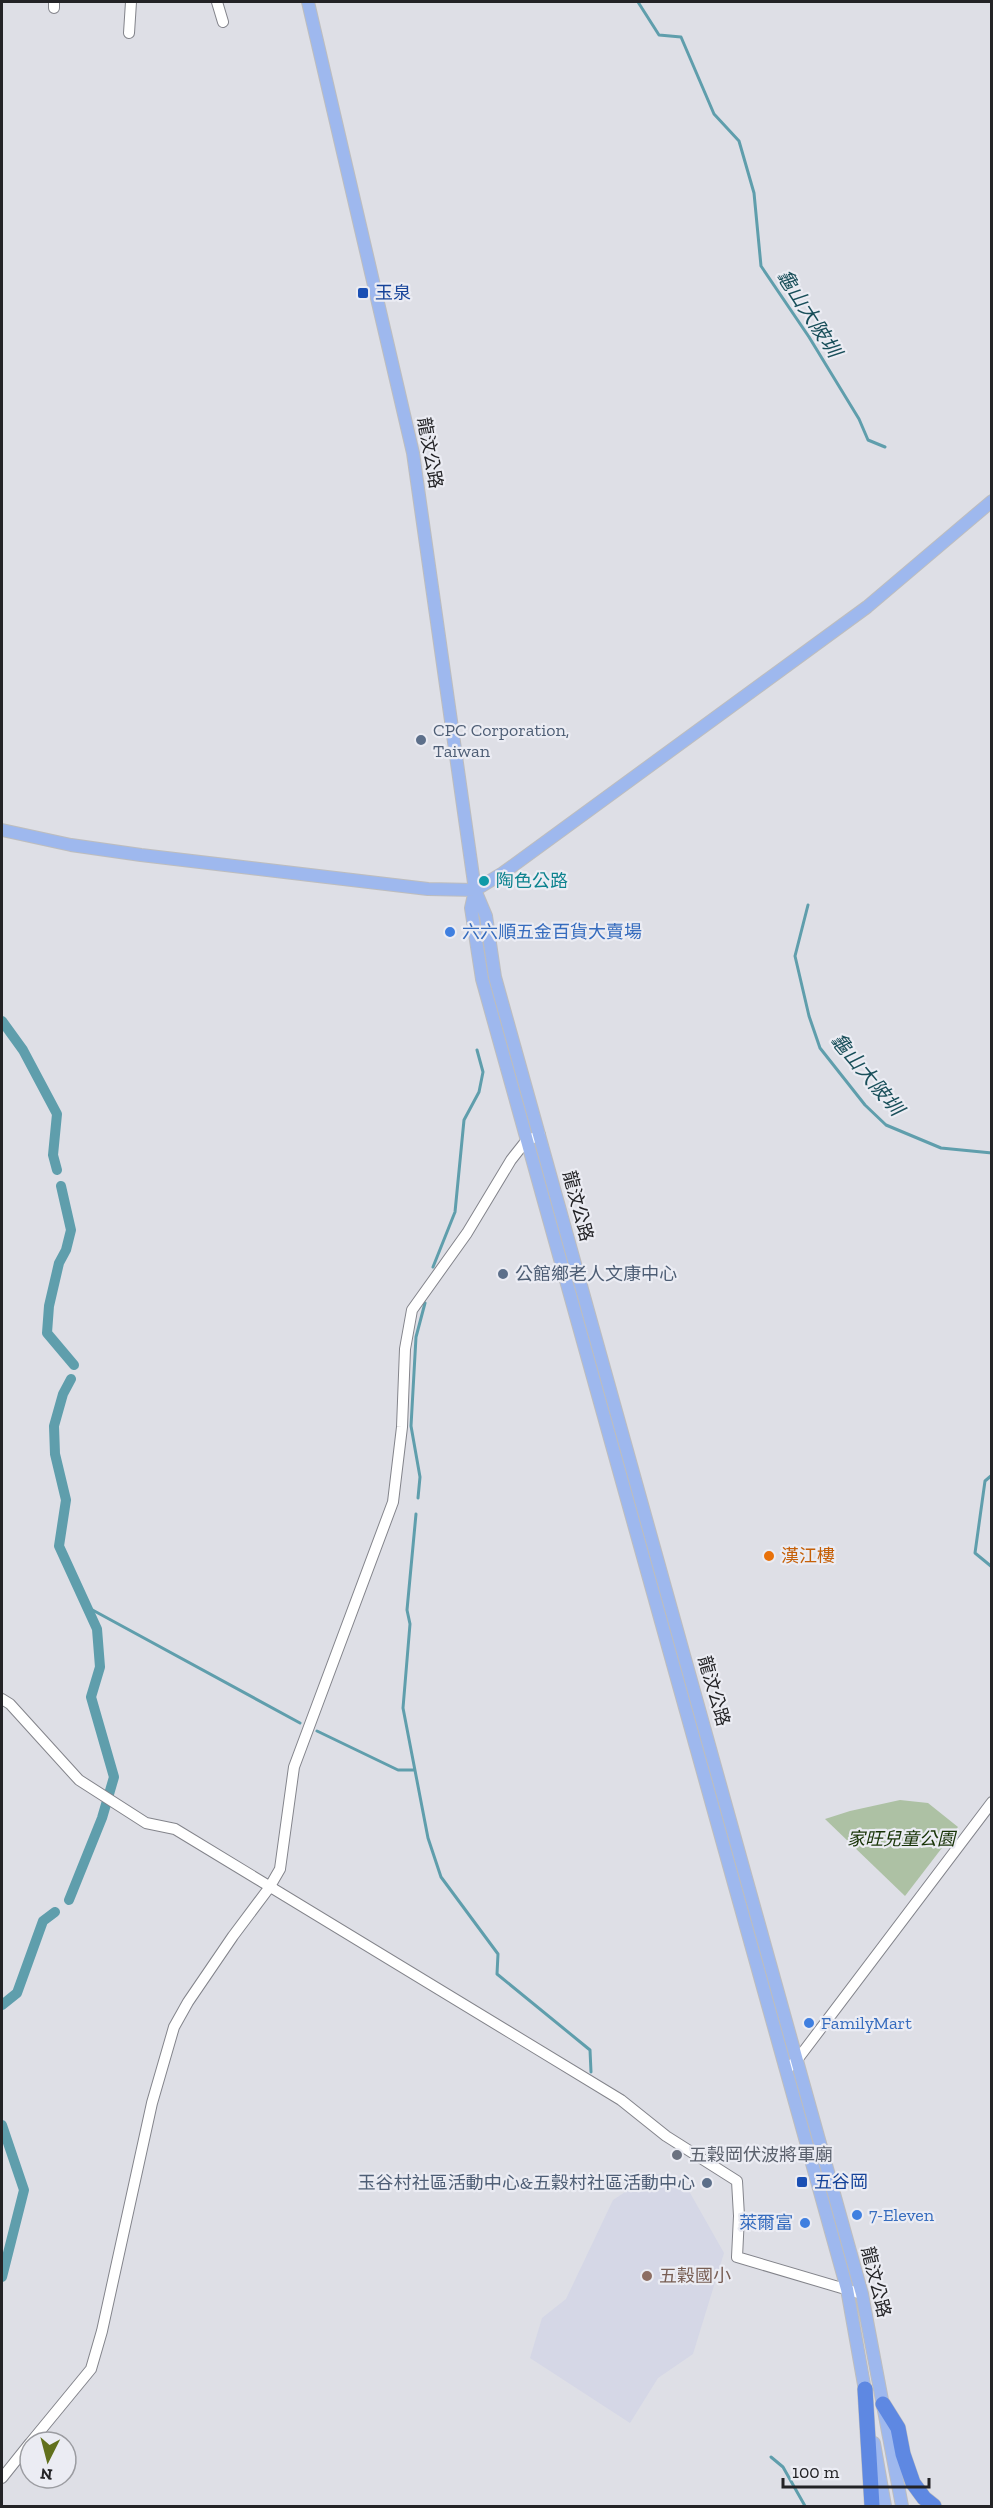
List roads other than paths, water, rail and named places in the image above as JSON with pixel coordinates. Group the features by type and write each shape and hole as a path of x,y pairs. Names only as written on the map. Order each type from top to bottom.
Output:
{"highway":[{"path":"865,2389 872,2506"},
{"path":"883,2404 898,2428 903,2454 913,2483 924,2498 934,2506"}],"main road":[{"name":"龍汶公路","path":"308,2 414,453 475,890 486,916 495,976 862,2294 902,2506"},
{"path":"2,830 141,855 428,889 475,890 503,873 867,607 992,501"},
{"name":"龍汶公路","path":"475,890 471,908 482,979 847,2289 885,2506"},
{"path":"649,1577 661,1573"},
{"path":"710,1792 723,1790"},
{"path":"858,2360 874,2358"}],"street":[{"path":"129,33 131,2"},
{"path":"217,2 223,22"},
{"path":"42,2430 91,2369 102,2331 152,2103 174,2027 213,1964 269,1888 280,1869 294,1767 393,1502 402,1427 405,1349 412,1310 467,1233 511,1160 526,1141 540,1135"},
{"path":"2,1699 10,1704 80,1780 146,1823 175,1829 621,2100 666,2136 737,2181 739,2216 737,2258 862,2294"},
{"path":"787,2070 797,2060 992,1803"},
{"path":"2,2478 18,2459"}],"waterway":[{"name":"龜山大陂圳","path":"638,2 659,35 681,37 714,114 739,141 754,193 761,266 809,337 859,419 868,440 885,447"},
{"name":"龜山大陂圳","path":"808,905 795,956 809,1016 820,1048 865,1105 886,1125 941,1148 992,1153"},
{"path":"2,1021 23,1050 57,1114 53,1155 57,1170"},
{"path":"433,1267 455,1212 464,1120 479,1092 483,1072 477,1050"},
{"path":"61,1186 71,1230 66,1250 59,1263 49,1306 47,1333 74,1365"},
{"path":"418,1498 420,1477 411,1426 416,1337 425,1303"},
{"path":"69,1900 102,1818 114,1777 91,1697 100,1667 97,1629 59,1546 66,1500 55,1454 54,1426 63,1394 71,1379"},
{"name":"龜山大陂圳","path":"992,1475 985,1481 975,1553 992,1567"},
{"path":"416,1514 407,1610 410,1624 403,1708 428,1838 441,1877 498,1954 497,1974 590,2050 591,2072"},
{"path":"87,1607 300,1723"},
{"path":"317,1731 398,1770 414,1770"},
{"path":"2,2005 17,1993 43,1921 55,1912"},
{"path":"2,2125 24,2190 2,2277"},
{"path":"771,2457 783,2467 805,2506"}],"place":[{"name":"玉泉","path":"363,293"},
{"name":"CPC Corporation, Taiwan","path":"421,740"},
{"name":"陶色公路","path":"484,881"},
{"name":"六六順五金百貨大賣場","path":"450,932"},
{"name":"公館鄉老人文康中心","path":"503,1274"},
{"name":"漢江樓","path":"769,1556"},
{"name":"FamilyMart","path":"809,2023"},
{"name":"五穀岡伏波將軍廟","path":"677,2155"},
{"name":"五谷岡","path":"802,2182"},
{"name":"玉谷村社區活動中心&五穀村社區活動中心","path":"707,2183"},
{"name":"7-Eleven","path":"857,2215"},
{"name":"萊爾富","path":"805,2223"},
{"name":"五穀國小","path":"647,2276"}],"park label":[{"name":"家旺兒童公園","path":"901,1839"}]}
